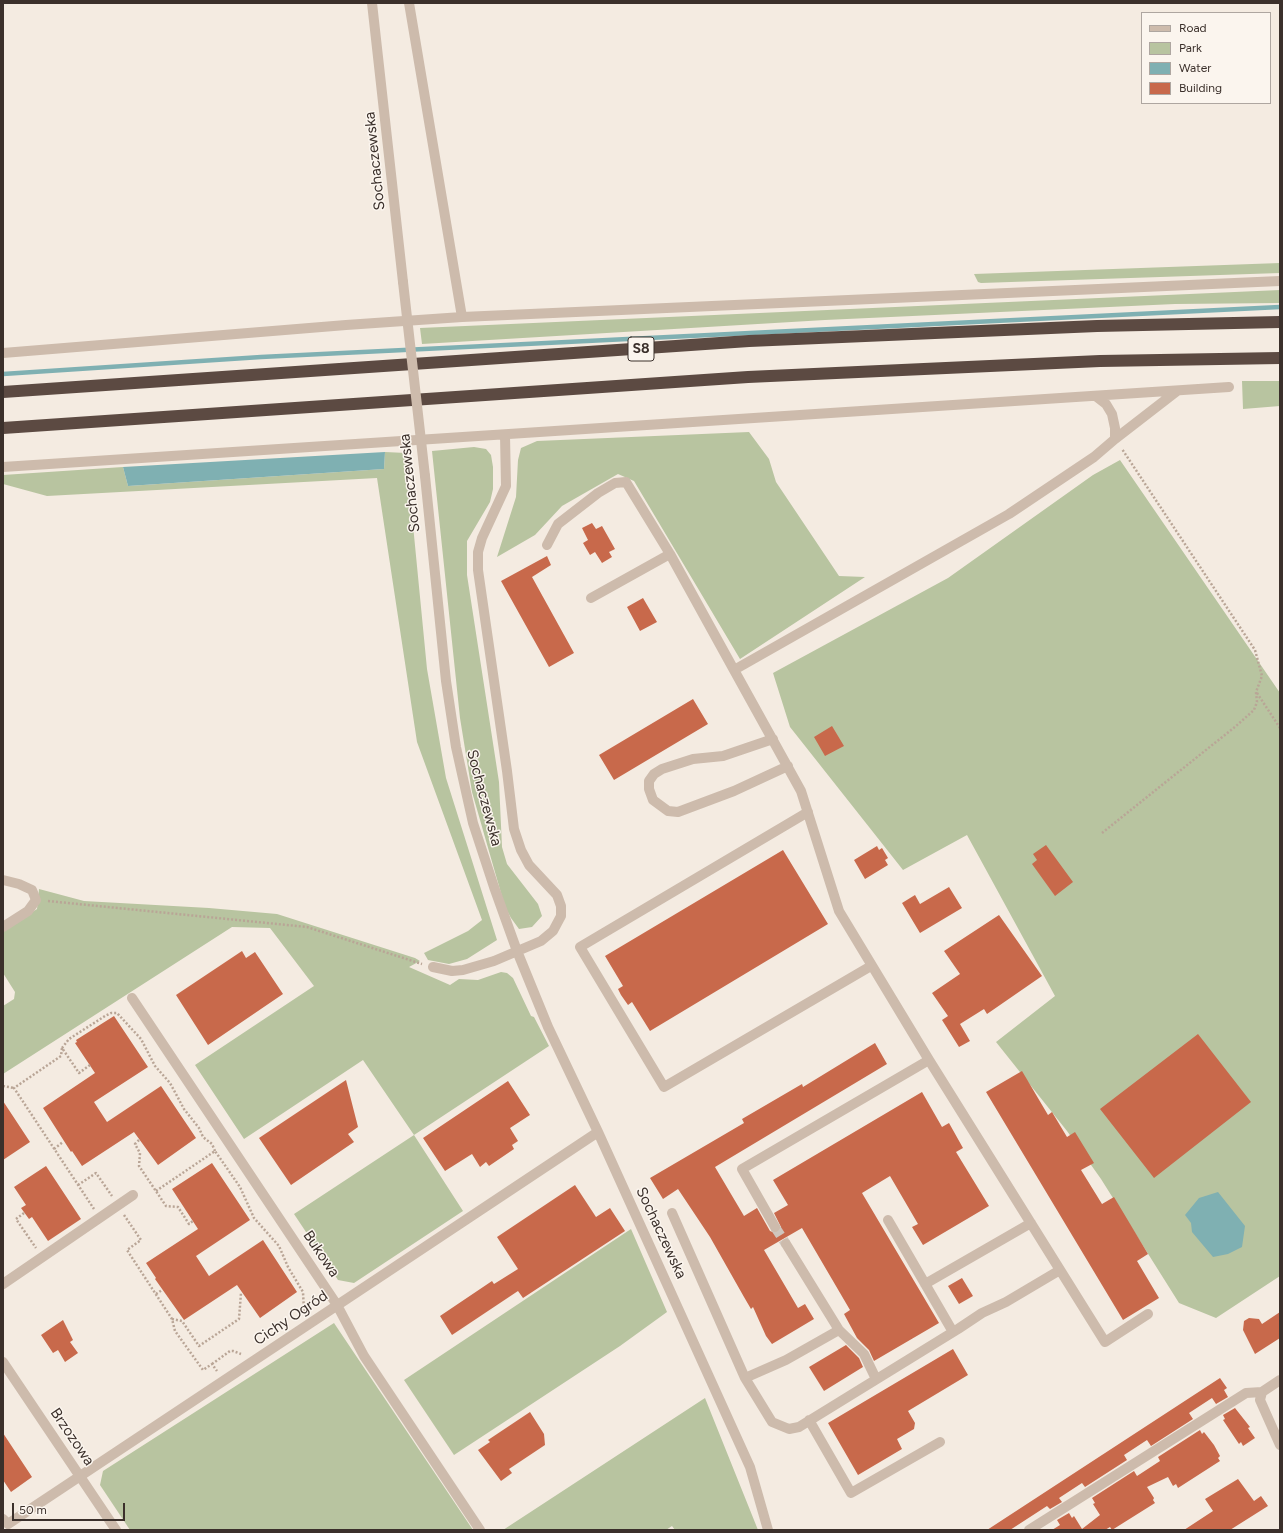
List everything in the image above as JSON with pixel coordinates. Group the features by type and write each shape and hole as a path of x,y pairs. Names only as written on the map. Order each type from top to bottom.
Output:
{"highway":[{"name":"S8","path":"3,392 749,341 1097,326 1280,322"},
{"name":"S8","path":"3,428 748,377 1100,361 1280,358"}],"street":[{"name":"Sochaczewska","path":"372,3 425,476 446,682 456,747 473,823 517,951 548,1028 598,1132 750,1467 768,1530"},
{"path":"409,3 462,317"},
{"path":"3,353 462,317 1280,281"},
{"path":"3,467 1097,397 1230,387"},
{"path":"734,670 1009,514 1094,457 1177,391"},
{"path":"1097,397 1106,404 1112,414 1115,428 1115,439"},
{"name":"Sochaczewska","path":"505,435 506,486 482,538 478,552 478,570 508,771 514,829 521,850 529,865 557,895 561,906 561,916 553,931 541,941 517,951"},
{"path":"547,545 558,524 592,497 615,483 626,482 670,554 801,791 839,911 929,1060 1105,1342 1148,1314"},
{"path":"591,598 670,554"},
{"path":"773,739 723,756 694,759 662,768 654,774 649,781 649,789 653,800 668,811 678,812 734,791 788,766"},
{"path":"808,812 580,947 664,1087 871,966"},
{"path":"3,880 19,884 32,890 36,900 28,911 3,927"},
{"path":"433,966 452,971 463,970 482,965 517,951"},
{"name":"Bukowa","path":"132,998 337,1306 364,1356 480,1530"},
{"path":"775,1227 742,1169 929,1060"},
{"name":"Cichy Ogród","path":"7,1524 598,1132"},
{"path":"3,1284 133,1195"},
{"path":"672,1213 745,1378 772,1422 789,1429 798,1427 982,1313 1006,1302 1060,1270"},
{"path":"888,1220 953,1332"},
{"path":"925,1284 1031,1223"},
{"path":"786,1244 839,1330 864,1354 876,1379"},
{"path":"745,1378 786,1360 839,1330"},
{"name":"Brzozowa","path":"3,1362 116,1530"},
{"path":"1029,1530 1246,1393 1262,1392 1280,1380"},
{"path":"1262,1392 1260,1400 1280,1445"},
{"path":"809,1420 852,1493 940,1442"}],"path":[{"path":"1102,833 1254,710 1257,702 1256,692 1262,676 1255,650 1115,439"},
{"path":"1256,692 1280,728"},
{"path":"36,900 307,927 433,966"},
{"path":"3,1086 14,1088 61,1056 62,1048 69,1039 105,1016 117,1013 141,1039 155,1066 170,1083 184,1109 199,1128 203,1137 212,1144 240,1187 254,1218 280,1246 288,1267 303,1292 305,1307 302,1314"},
{"path":"62,1048 79,1073 90,1065"},
{"path":"14,1088 100,1218"},
{"path":"140,1140 135,1144 140,1153 139,1166 166,1206 178,1207 189,1224 193,1221"},
{"path":"54,1149 63,1142"},
{"path":"156,1191 216,1151"},
{"path":"78,1185 96,1173 118,1205 141,1240 127,1250 172,1319 175,1331 203,1370 230,1351 242,1354"},
{"path":"24,1213 16,1218 42,1257"},
{"path":"156,1294 162,1290"},
{"path":"172,1319 182,1321 199,1346 239,1318 241,1293"},
{"path":"212,1364 218,1373"}],"green space":[{"path":"1280,263 1280,273 981,283 978,282 974,274"},
{"path":"1280,290 1280,303 1175,304 825,320 422,344 420,328"},
{"path":"1242,381 1280,381 1280,406 1243,409"},
{"path":"749,432 769,459 776,482 839,576 865,577 740,659 634,481 618,474 562,506 535,535 497,557 516,497 518,460 521,448 537,441"},
{"path":"474,447 486,449 491,455 493,467 493,489 490,502 467,541 467,575 499,782 502,847 507,864 538,904 542,916 532,927 519,929 505,907 472,792 460,718 432,451"},
{"path":"385,452 406,453 427,669 446,778 497,940 467,959 449,964 428,960 424,953 468,931 482,920 417,742 377,478 47,496 3,484 3,475 123,467 128,486 384,469"},
{"path":"1120,460 1280,693 1280,1276 1216,1318 1179,1303 1101,1179 1067,1131 996,1042 1055,996 967,835 903,870 790,727 773,673 948,578 1093,475"},
{"path":"39,889 84,901 209,908 277,914 415,958 420,961 409,967 450,985 459,979 478,980 501,972 507,973 513,978 531,1016 534,1017 549,1046 414,1135 363,1060 244,1139 195,1065 314,986 270,928 232,927 3,1074 3,1006 14,999 15,992 3,973 3,931 37,909"},
{"path":"414,1135 463,1211 354,1283 338,1280 294,1214"},
{"path":"631,1229 667,1312 620,1346 454,1455 404,1380"},
{"path":"334,1323 473,1530 130,1530 100,1485 103,1471"},
{"path":"705,1398 758,1530 675,1530 672,1526 666,1530 503,1530"}],"water":[{"path":"385,452 384,469 128,486 123,467"},
{"path":"1218,1192 1245,1226 1242,1247 1228,1254 1213,1257 1192,1232 1191,1223 1185,1215 1199,1198"}],"building":[{"path":"592,523 596,529 602,526 615,549 609,552 612,557 602,563 595,552 590,555 583,543 588,540 582,528"},
{"path":"547,556 551,565 532,577 574,653 549,667 501,581"},
{"path":"643,598 657,622 640,631 627,607"},
{"path":"693,699 708,724 614,780 599,755"},
{"path":"832,726 844,746 825,756 814,737"},
{"path":"1046,845 1073,882 1055,896 1032,864 1037,860 1033,854"},
{"path":"877,846 879,850 882,848 888,858 885,860 888,865 865,879 854,860"},
{"path":"783,850 828,924 650,1031 632,1002 628,1005 621,995 618,989 623,986 605,956"},
{"path":"949,887 962,908 920,933 902,903 915,895 920,904"},
{"path":"999,915 1042,976 987,1014 984,1009 960,1024 970,1041 959,1047 942,1020 948,1016 932,993 960,974 944,951"},
{"path":"242,951 246,958 255,952 283,994 208,1045 176,995"},
{"path":"114,1016 148,1067 94,1102 107,1122 161,1086 196,1138 158,1165 134,1132 82,1166 72,1151 71,1152 43,1108 95,1073 75,1043 77,1042 76,1040"},
{"path":"1198,1034 1251,1102 1154,1178 1100,1109"},
{"path":"875,1043 887,1064 715,1167 744,1216 757,1208 770,1231 775,1233 779,1232 781,1227 774,1213 788,1205 773,1180 922,1092 942,1127 949,1123 963,1148 956,1152 989,1206 923,1245 912,1227 918,1224 890,1176 862,1193 939,1323 874,1361 869,1350 857,1338 844,1314 850,1310 802,1228 764,1250 798,1308 805,1304 814,1319 772,1344 766,1336 753,1307 751,1309 710,1237 678,1189 663,1199 650,1178 744,1123 742,1119 802,1084 803,1087"},
{"path":"1022,1071 1048,1115 1052,1112 1067,1137 1075,1132 1094,1163 1081,1170 1102,1204 1114,1197 1148,1254 1137,1261 1159,1298 1123,1320 986,1092"},
{"path":"346,1080 358,1127 348,1134 354,1142 291,1185 259,1138"},
{"path":"508,1081 530,1115 510,1128 518,1141 512,1145 514,1149 489,1166 486,1162 480,1167 472,1154 445,1171 423,1138"},
{"path":"3,1101 30,1142 3,1160"},
{"path":"212,1163 250,1220 196,1256 209,1276 263,1240 297,1292 260,1318 237,1285 184,1320 155,1279 156,1278 146,1263 198,1229 172,1189"},
{"path":"46,1166 81,1219 48,1241 32,1217 29,1219 21,1208 26,1205 14,1187"},
{"path":"575,1185 596,1217 610,1208 625,1231 523,1298 518,1291 452,1335 440,1316 492,1281 494,1284 518,1269 497,1237"},
{"path":"962,1278 973,1296 959,1304 948,1286"},
{"path":"1280,1312 1280,1338 1255,1354 1243,1330 1244,1321 1249,1318 1259,1319 1262,1324"},
{"path":"63,1320 73,1340 70,1342 78,1353 65,1362 58,1350 53,1353 41,1335"},
{"path":"846,1345 859,1358 863,1367 824,1391 809,1367"},
{"path":"953,1349 968,1375 908,1411 915,1423 914,1429 897,1439 902,1449 858,1475 828,1423"},
{"path":"1220,1378 1227,1388 1224,1390 1228,1397 1216,1404 1212,1398 1189,1413 1193,1419 1151,1446 1147,1440 1124,1455 1127,1460 1085,1487 1082,1483 1059,1498 1062,1502 1050,1509 1047,1506 1010,1530 987,1530"},
{"path":"1235,1408 1250,1427 1248,1428 1255,1438 1243,1446 1241,1442 1239,1444 1223,1420 1225,1419 1223,1415"},
{"path":"530,1412 544,1434 545,1445 509,1469 512,1473 501,1481 478,1450 490,1442 488,1440"},
{"path":"1200,1430 1202,1434 1204,1432 1214,1445 1220,1456 1218,1458 1220,1461 1178,1488 1176,1484 1173,1486 1168,1477 1147,1487 1154,1498 1153,1500 1155,1503 1112,1530 1110,1527 1105,1530 1052,1530 1060,1525 1057,1520 1069,1513 1072,1518 1074,1516 1082,1529 1100,1515 1093,1504 1095,1503 1092,1498 1134,1471 1137,1476 1160,1461 1158,1457"},
{"path":"3,1433 32,1477 11,1492 3,1480"},
{"path":"1238,1479 1254,1501 1261,1496 1268,1506 1230,1530 1184,1530 1213,1511 1205,1499"}],"waterway":[{"path":"3,374 261,357 1280,307"}],"tunnel":[{"path":"775,1227 786,1244"}]}
